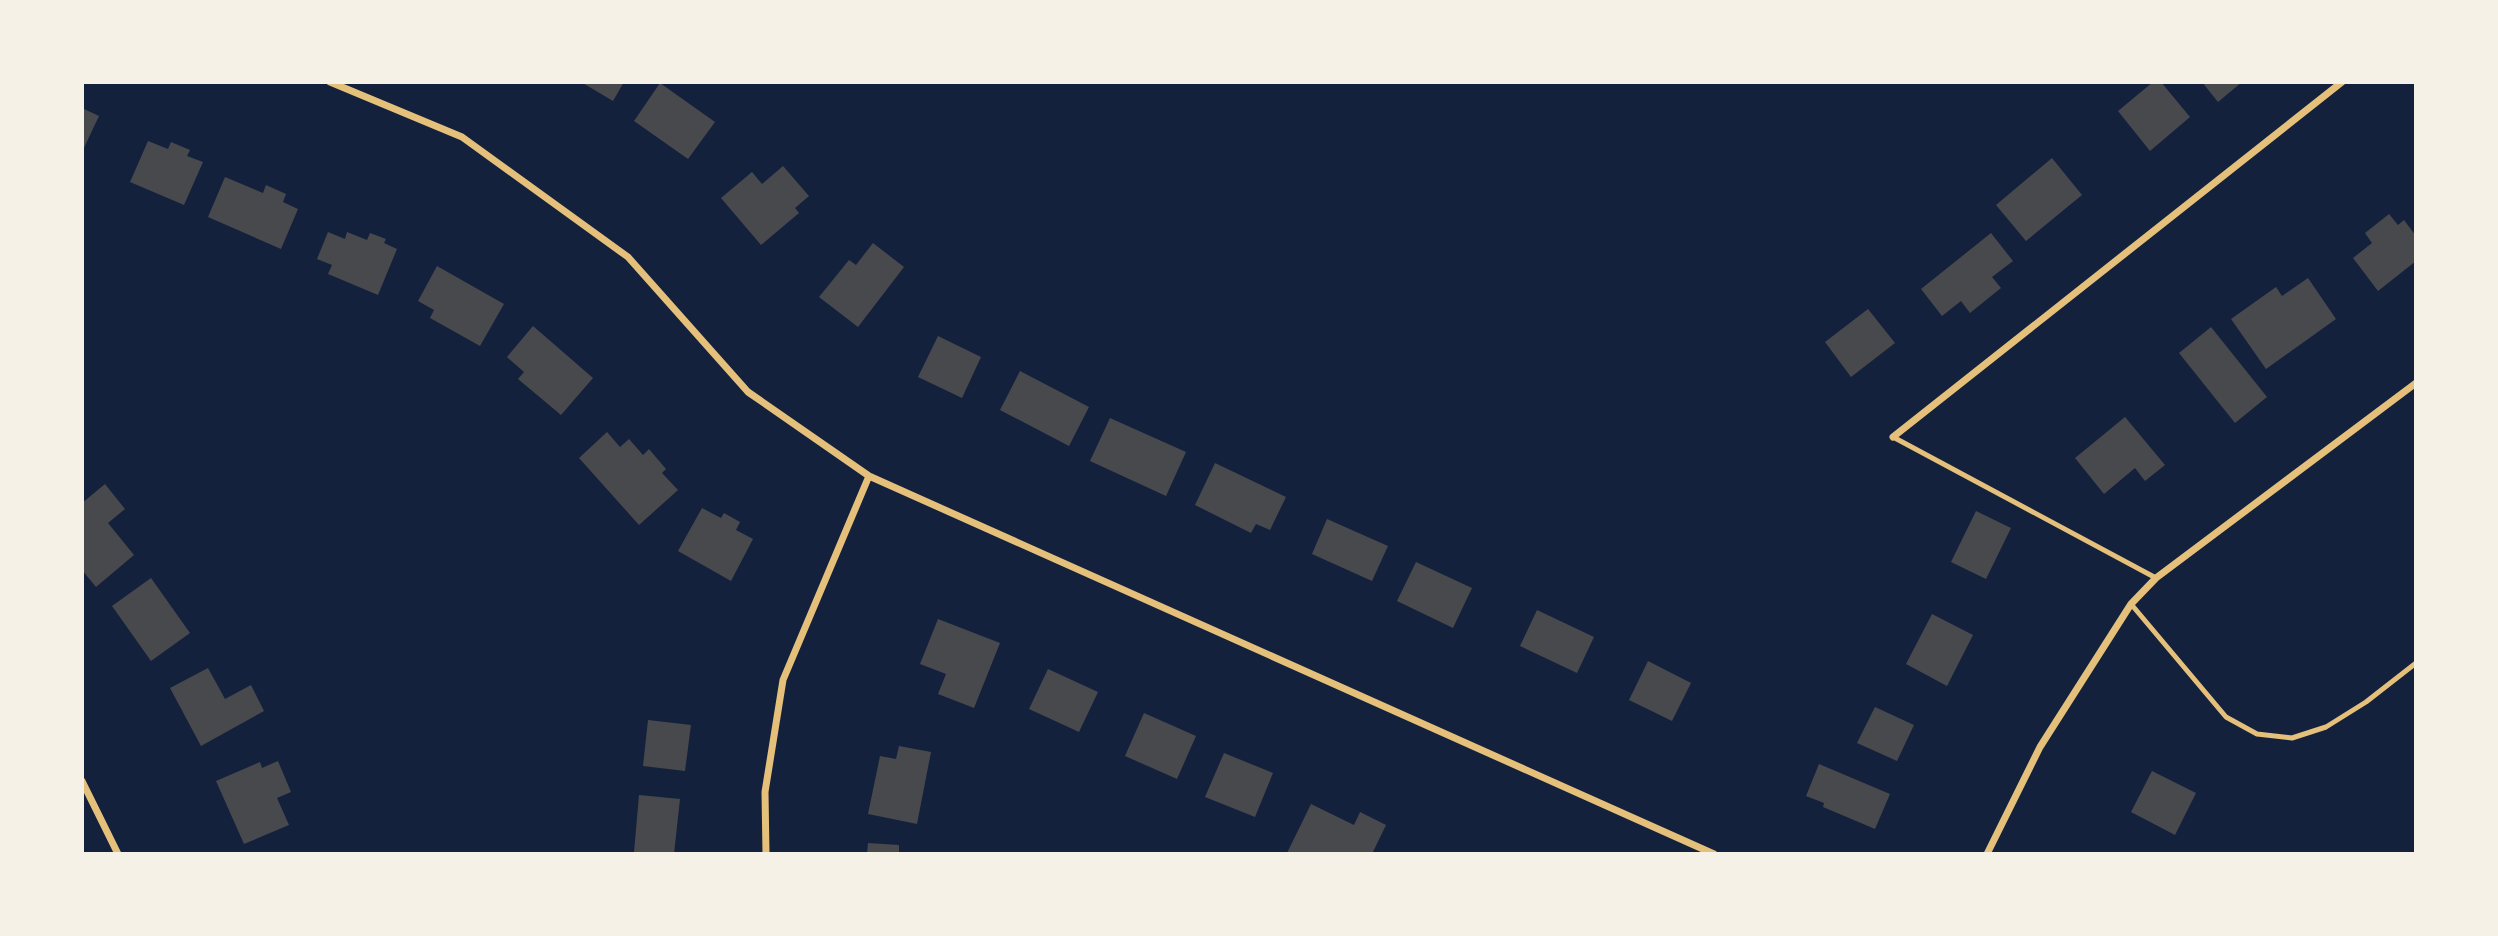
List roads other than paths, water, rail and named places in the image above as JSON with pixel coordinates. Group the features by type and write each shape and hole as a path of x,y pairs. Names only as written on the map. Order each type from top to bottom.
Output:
{"street":[{"path":"330,82 462,137 628,257 748,392 869,476 1714,854"},
{"path":"1893,436 2342,82"},
{"path":"1987,854 2040,747 2131,604 2156,578 2416,383"},
{"path":"766,854 765,792 783,680 869,476"},
{"path":"82,781 118,854"}],"lane":[{"path":"1893,436 2156,578"},
{"path":"2131,604 2226,717 2257,734 2292,738 2326,727 2365,702 2416,663"}]}
